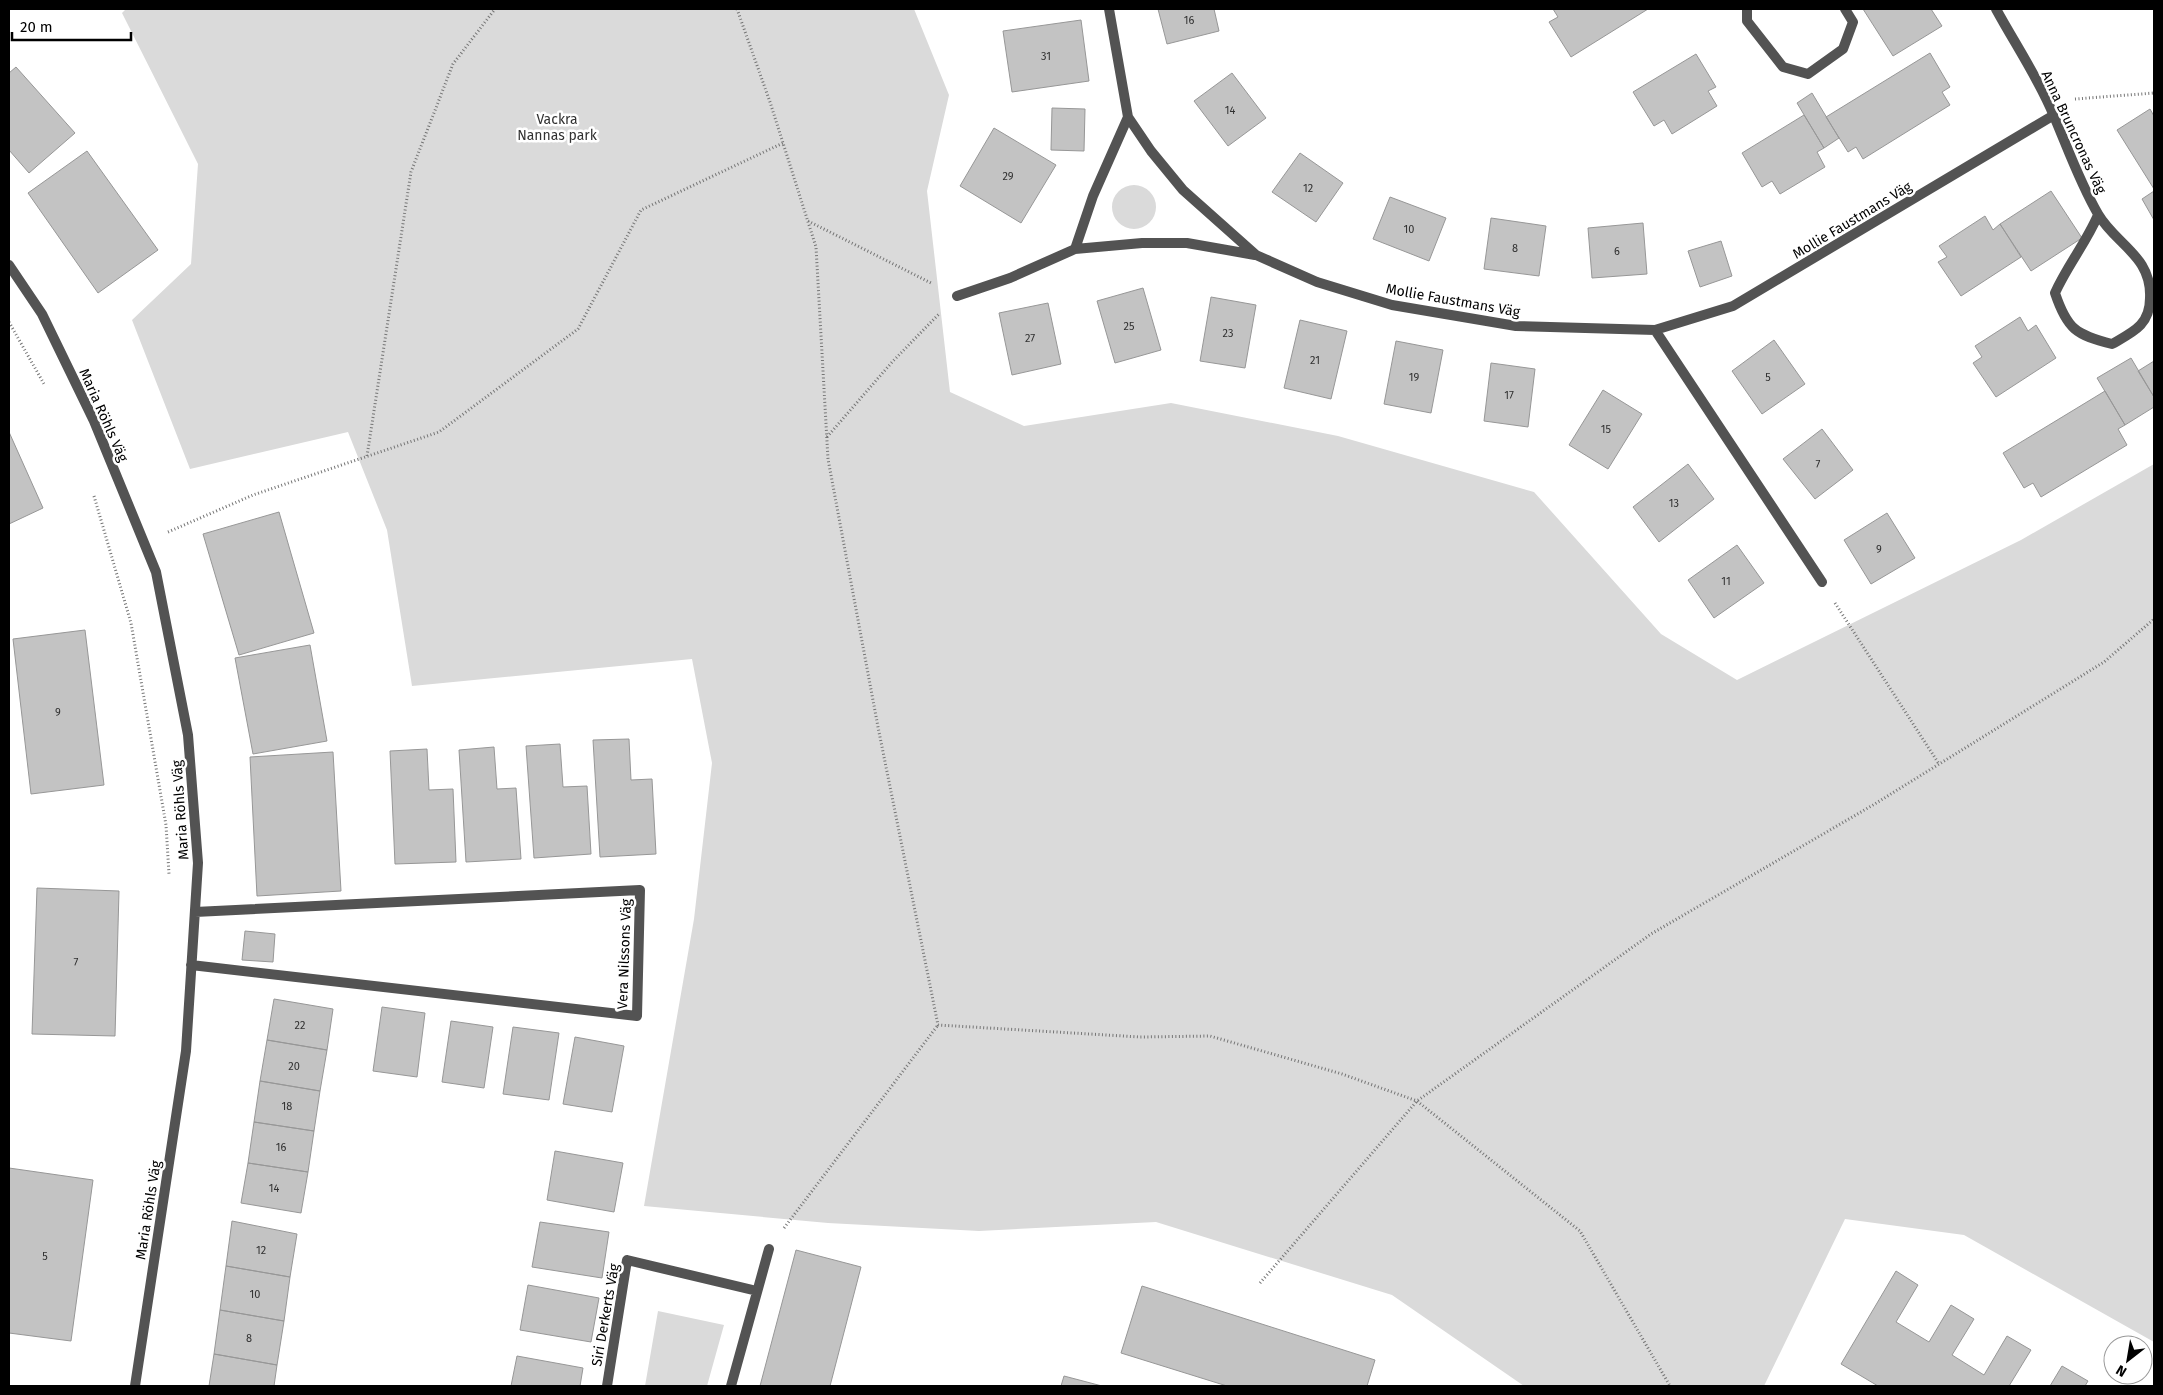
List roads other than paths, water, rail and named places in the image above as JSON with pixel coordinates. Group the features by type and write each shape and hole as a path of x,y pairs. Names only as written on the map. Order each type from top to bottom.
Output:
{"street":[{"name":"Mollie Faustmans Väg","path":"1109,9 1128,117 1151,151 1183,190 1256,255"},
{"path":"1747,9 1747,20 1783,67 1808,74 1843,48 1853,22 1845,9"},
{"name":"Anna Bruncronas Väg","path":"1996,9 2054,115 2064,144 2098,215 2145,267 2151,297 2148,318 2132,333 2112,344 2083,337 2062,314 2055,293 2066,269 2088,238 2098,215"},
{"name":"Mollie Faustmans Väg","path":"957,296 1010,278 1075,249 1142,242 1187,243 1256,255 1317,282 1392,305 1516,326 1655,330 1732,306 2054,115"},
{"path":"1075,249 1093,196 1128,117"},
{"name":"Maria Röhls Väg","path":"9,265 42,314 94,422 156,572 188,735 198,863 186,1051 136,1386"},
{"path":"1655,330 1822,582"},
{"name":"Vera Nilssons Väg","path":"192,965 637,1016 640,890 195,912"},
{"path":"732,1386 769,1248"},
{"name":"Siri Derkerts Väg","path":"608,1386 627,1260 757,1291"}],"park label":[{"name":"Vackra Nannas park","path":"557,128"}]}
